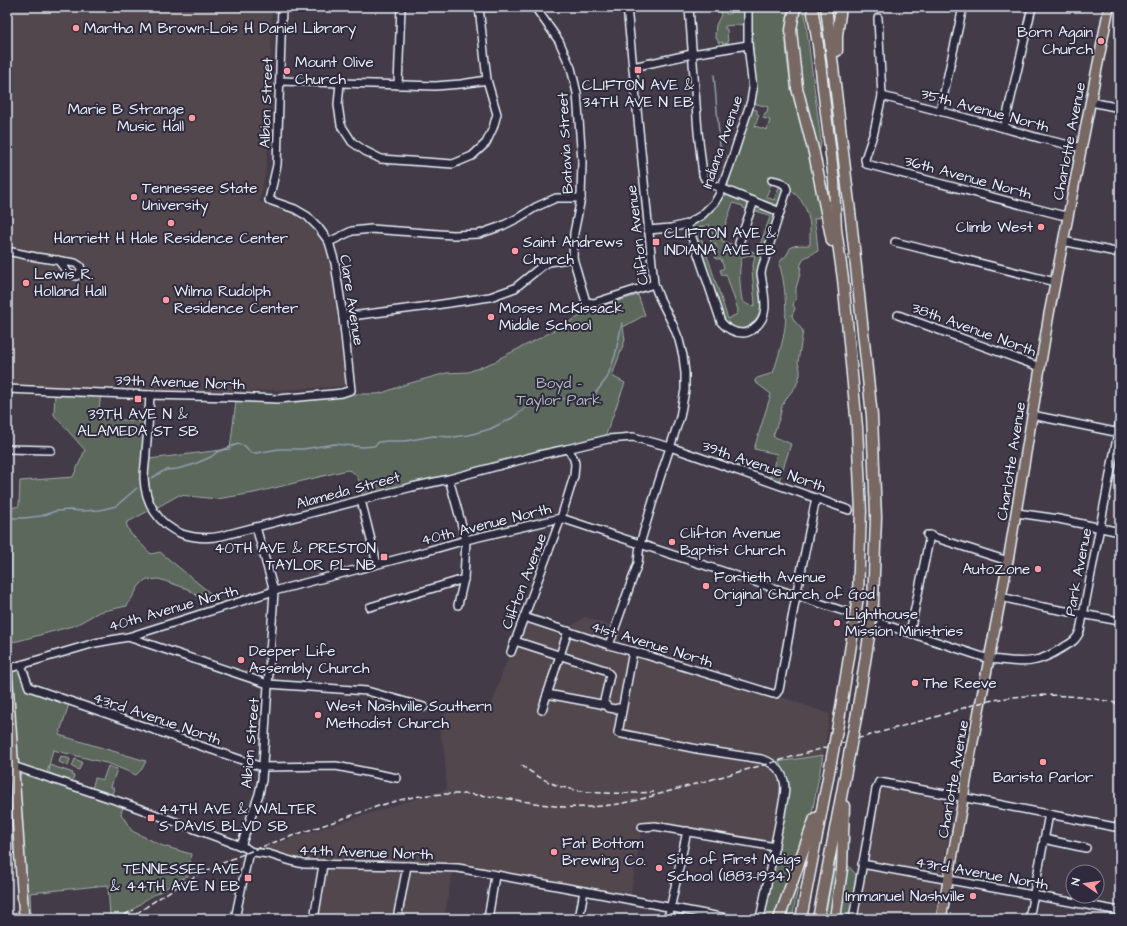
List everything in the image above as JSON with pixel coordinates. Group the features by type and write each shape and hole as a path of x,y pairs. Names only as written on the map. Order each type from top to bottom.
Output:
{"highway":[{"path":"795,7 792,30 797,88 814,153 829,230 843,279"},
{"path":"801,919 840,714 853,632 858,596 861,503 857,427 843,279 836,229 834,181 812,7"},
{"path":"818,919 857,713 869,636 873,603 876,517 872,416 826,7"},
{"path":"841,7 837,35 841,131"},
{"path":"835,919 842,869 846,770"},
{"path":"779,919 826,790"}],"main road":[{"name":"Charlotte Avenue","path":"941,919 1017,513 1055,282 1109,7"},
{"path":"7,669 24,919"}],"street":[{"name":"Albion Street","path":"269,200 277,165 282,7"},
{"path":"398,85 401,7"},
{"path":"470,7 502,7"},
{"path":"340,84 338,105 341,125 352,142 365,151 381,159 452,164 472,156 486,143 493,128 497,114 487,80 479,7"},
{"name":"Batavia Street","path":"535,7 559,41 571,68 577,93 582,161 581,198 574,233 574,258 586,302 594,304 654,284"},
{"name":"Clifton Avenue","path":"627,7 654,284 674,326 683,356 685,373 685,390 680,417 640,544"},
{"path":"689,7 702,171 704,177 710,183 780,212"},
{"name":"Indiana Avenue","path":"687,224 702,215 719,195 742,131 753,93 748,45 748,7"},
{"path":"940,111 963,7"},
{"path":"1004,128 1032,7"},
{"path":"878,18 882,96"},
{"path":"633,67 692,54 748,45"},
{"path":"280,81 434,86 487,80"},
{"name":"35th Avenue North","path":"882,96 1082,148"},
{"name":"36th Avenue North","path":"882,96 874,132 865,159 866,164 1061,215 1068,215"},
{"path":"1091,102 1120,108"},
{"path":"648,230 671,228 687,224 722,322 732,331 740,333 748,332 760,323 765,313 762,271 787,188 784,184 772,180"},
{"path":"329,242 352,231 371,229 453,235 479,234 502,226 536,207 556,198 581,198"},
{"name":"Clare Avenue","path":"269,200 289,206 304,214 315,223 329,242 335,263 351,390"},
{"path":"739,243 754,201"},
{"path":"1063,241 1120,253"},
{"path":"895,242 1055,282"},
{"path":"7,251 58,260"},
{"path":"343,317 490,297 515,288 549,262 574,258"},
{"name":"38th Avenue North","path":"898,315 1040,367"},
{"name":"39th Avenue North","path":"7,389 278,399 342,393 351,390"},
{"name":"Alameda Street","path":"150,395 144,477 146,492 150,504 159,518 167,526 175,531 201,538 218,536 256,527 539,455 608,439 633,436 670,447"},
{"path":"1032,415 1119,433"},
{"name":"Park Avenue","path":"989,659 1020,662 1036,660 1052,654 1074,641 1078,636 1119,433 1120,418"},
{"name":"39th Avenue North","path":"670,447 849,510"},
{"path":"7,449 51,450"},
{"name":"Clifton Avenue","path":"511,652 561,518 574,476 575,464 573,456 567,449"},
{"path":"449,479 466,540 464,579 458,605"},
{"path":"796,596 816,498"},
{"path":"361,500 377,564"},
{"path":"1017,513 1059,519 1120,532"},
{"name":"40th Avenue North","path":"7,669 95,643 128,637 274,591 466,540 561,518 989,659"},
{"name":"Albion Street","path":"241,846 259,794 274,591 256,527"},
{"path":"909,632 912,623 928,535 1008,561"},
{"path":"609,645 638,563 640,544"},
{"path":"370,608 464,579"},
{"name":"41st Avenue North","path":"524,617 609,645 776,694 779,690 796,596"},
{"path":"1001,597 1043,607 1120,621"},
{"path":"542,710 568,631"},
{"path":"128,637 268,684 367,691 424,707"},
{"path":"515,641 605,670 610,675 605,705"},
{"path":"633,651 620,708 618,733 697,749 761,759 771,763 779,771 783,778 785,787 775,847 760,919"},
{"name":"43rd Avenue North","path":"21,664 29,687 262,768 336,766 397,778"},
{"path":"547,694 605,705 609,708 620,708"},
{"name":"44th Avenue North","path":"13,766 124,803 241,846 252,852 270,854 290,862 323,865 458,868 495,876 584,890 731,919"},
{"path":"853,919 876,789 879,782 1120,828"},
{"path":"1029,919 1049,814"},
{"path":"642,826 655,826 775,847"},
{"path":"668,919 686,831"},
{"path":"1044,839 1086,848"},
{"path":"235,919 248,856 252,852"},
{"name":"43rd Avenue North","path":"862,864 1120,911"},
{"path":"314,919 323,865"},
{"path":"397,919 407,866"},
{"path":"488,919 495,876"},
{"path":"579,919 584,890"},
{"path":"1119,919 1120,915"}],"shaded area":[{"name":"Tennessee State University","path":"7,7 272,7 268,148 265,175 259,202 294,213 307,221 320,235 327,249 330,261 346,386 225,393 7,386"},
{"path":"585,617 609,625 626,650 773,694 830,714 823,755 771,763 785,787 775,847 642,827 630,899 453,868 444,919 317,919 326,870 438,868 323,865 250,851 447,789 444,750 438,724 442,716 450,710 489,712 523,619 565,630"},
{"path":"885,788 952,802 954,805 934,919 856,919 880,792"}],"green space":[{"path":"719,7 727,7 727,9 725,9 726,14 730,14 730,12 744,8 744,16 748,16 748,24 725,26 725,29 727,29 728,44 722,45 723,42 719,43 715,36 716,25 721,15"},
{"path":"751,7 789,7 786,40 789,72 823,216 814,219 818,251 804,258 801,264 796,288 796,299 793,304 795,309 792,315 803,331 798,362 800,375 796,386 782,406 773,436 791,444 778,484 769,481 777,454 754,449 771,394 755,382 755,380 773,373 783,338 786,320 786,304 783,278 779,264 791,247 798,245 810,245 810,226 804,204 797,195 788,189 789,184 785,180 772,176 771,184 766,197 774,200 780,185 785,187 780,203 775,205 733,189 728,184 751,109 757,110 757,114 759,115 755,126 767,130 770,120 763,118 768,107 753,103 753,44"},
{"path":"799,7 804,7 821,142 819,152 811,124 799,69 797,24"},
{"path":"724,195 730,195 749,203 747,209 733,203 722,234 722,241 757,253 770,217 769,215 753,210 756,205 772,213 775,217 759,263 758,277 761,312 754,324 750,327 744,329 734,328 724,320 692,228 694,224 708,214","holes":["709,224 714,237 710,241 712,244 715,243 717,249 715,255 716,259 721,259 724,268 720,270 722,275 726,274 738,310 737,314 728,319 698,228","749,255 755,256 752,270 755,305 753,306 748,305 742,300 740,284 742,257"]},
{"name":"Boyd - Taylor Park","path":"638,295 645,315 623,327 625,340 612,376 625,383 605,437 363,497 357,477 351,471 347,470 254,493 217,499 179,495 156,508 153,502 149,484 149,459 230,449 236,401 288,402 352,394 376,394 446,373 468,372 499,360 500,358 582,315 581,312"},
{"path":"55,391 101,393 98,418 148,422 144,477 152,509 126,523 130,533 151,554 160,552 215,597 207,603 188,589 159,579 145,580 139,586 127,606 99,612 76,625 18,641 7,642 7,509 19,506 20,481 73,477 85,450 54,415"},
{"path":"21,665 29,687 70,701 59,735 146,761 142,769 136,775 110,764 53,750 46,777 124,803 121,814 132,831 163,846 191,854 190,863 197,867 196,871 145,900 122,919 85,919 110,916 108,885 30,893 31,917 24,917 16,782 20,775 28,771 13,766 7,669"},
{"path":"823,755 792,919 764,919 789,784 771,763"},
{"path":"61,756 70,759 68,766 59,762"},
{"path":"75,759 82,762 79,770 72,767"},
{"path":"50,765 73,773 72,775 74,776 72,781 49,773"},
{"path":"108,766 117,769 111,787 114,788 112,795 92,789 95,778 103,780"},
{"path":"837,852 857,876 849,919 825,919"}],"waterway":[{"path":"714,75 720,146 723,152"},
{"path":"152,478 166,470 192,465 211,457 217,452 238,444 245,446 251,453 256,453 279,449 303,449 335,444 363,447 374,446 379,442 405,441 433,436 454,437 469,435 490,429 512,418 526,408 574,397 588,398 594,395 607,378 615,356 622,323"},
{"path":"7,518 41,516 56,511 100,510 116,506 137,488"}],"railway":[{"path":"129,919 186,881 238,856 388,803 409,798 436,794 464,794 564,807 592,807 610,805 638,800 997,699 1050,695 1103,700 1120,704"},
{"path":"521,765 533,774 547,781 578,791 604,793 654,792"},
{"path":"116,919 134,910"}],"place":[{"name":"Martha M Brown-Lois H Daniel Library","path":"76,28"},
{"name":"Born Again Church","path":"1101,41"},
{"name":"CLIFTON AVE & 34TH AVE N EB","path":"638,70"},
{"name":"Mount Olive Church","path":"287,71"},
{"name":"Marie B Strange Music Hall","path":"192,118"},
{"name":"Tennessee State University","path":"134,197"},
{"name":"Harriett H Hale Residence Center","path":"171,223"},
{"name":"Climb West","path":"1041,227"},
{"name":"CLIFTON AVE & INDIANA AVE EB","path":"656,242"},
{"name":"Saint Andrews Church","path":"515,251"},
{"name":"Lewis R. Holland Hall","path":"26,283"},
{"name":"Wilma Rudolph Residence Center","path":"166,300"},
{"name":"Moses McKissack Middle School","path":"491,317"},
{"name":"39TH AVE N & ALAMEDA ST SB","path":"138,399"},
{"name":"Clifton Avenue Baptist Church","path":"672,542"},
{"name":"40TH AVE & PRESTON TAYLOR PL NB","path":"384,557"},
{"name":"AutoZone","path":"1038,569"},
{"name":"Fortieth Avenue Original Church of God","path":"706,586"},
{"name":"Lighthouse Mission Ministries","path":"837,623"},
{"name":"Deeper Life Assembly Church","path":"241,660"},
{"name":"The Reeve","path":"915,683"},
{"name":"West Nashville Southern Methodist Church","path":"318,715"},
{"name":"Barista Parlor","path":"1043,762"},
{"name":"44TH AVE & WALTER S DAVIS BLVD SB","path":"151,818"},
{"name":"Fat Bottom Brewing Co.","path":"554,852"},
{"name":"Site of First Meigs School (1883-1934)","path":"659,868"},
{"name":"TENNESSEE AVE & 44TH AVE N EB","path":"248,878"},
{"name":"Immanuel Nashville","path":"973,896"}]}
